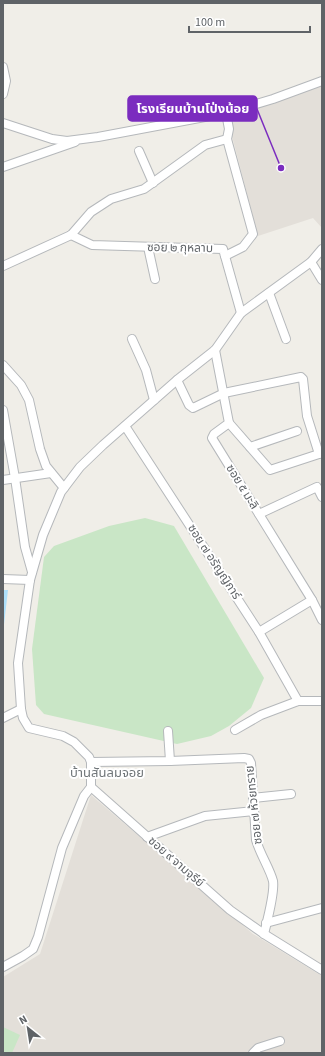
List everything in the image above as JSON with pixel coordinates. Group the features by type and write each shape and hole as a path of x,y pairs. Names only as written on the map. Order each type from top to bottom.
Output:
{"street":[{"path":"3,67 6,81 3,94"},
{"path":"3,123 52,140 66,141 178,123 226,113 322,81"},
{"path":"225,256 243,247 253,234 227,139 229,129 226,113"},
{"path":"3,167 87,138"},
{"path":"3,266 71,235 91,212 111,199 138,191 153,183 205,145 227,139"},
{"path":"139,151 153,183"},
{"name":"ซอย ๒ กุหลาบ","path":"71,235 92,245 223,249 241,313"},
{"path":"148,247 155,279"},
{"path":"3,967 33,949 38,937 62,848 84,796 91,787 91,762 89,757 74,742 63,736 29,728 23,718 21,709 18,663 31,576 43,535 61,492 80,467 177,380 215,350 241,313 311,262 322,250"},
{"path":"311,262 322,280"},
{"path":"269,293 286,339"},
{"path":"132,338 146,370 154,400"},
{"path":"177,380 191,408 224,393 301,376 303,379 308,420 320,454 270,470 229,423 224,393 215,350"},
{"path":"3,365 21,385 29,400 40,449 46,466 64,488"},
{"path":"3,410 31,576"},
{"name":"ซอย ๕ มะลิ","path":"229,423 214,434 212,438 319,609 322,620"},
{"name":"ซอย ๗ อรัญญิการ์","path":"125,426 259,632 298,701"},
{"path":"250,448 297,431"},
{"path":"3,480 51,473"},
{"path":"259,514 317,487 322,497"},
{"path":"3,580 31,576"},
{"path":"259,632 312,600"},
{"path":"235,730 261,715 298,701 322,701"},
{"path":"3,718 21,709"},
{"path":"168,731 170,761"},
{"name":"ซอย ๗ ห้วยทราย","path":"91,762 249,759 251,763 256,840 272,880 273,889 264,934"},
{"name":"ซอย ๙ จามจุรีย์","path":"91,787 230,910 264,934 322,970"},
{"path":"253,798 291,794"},
{"path":"147,837 205,816 254,811"},
{"path":"266,923 322,908"},
{"path":"253,1053 258,1048 280,1042"}],"shaded area":[{"path":"322,84 322,228 313,218 258,236 227,117"},
{"path":"91,795 253,934 322,976 322,1053 3,1053 3,977 40,954"}],"green space":[{"path":"145,518 174,526 264,678 251,708 229,726 211,736 177,744 44,714 36,705 32,649 44,557 54,546 109,526"},
{"path":"3,1027 20,1035 12,1053 3,1053"}],"water":[{"path":"3,590 8,590 3,633"}],"place":[{"name":"โรงเรียนบ้านโป่งน้อย","path":"281,168"}],"district":[{"name":"บ้านสันลมจอย","path":"107,773"}]}
